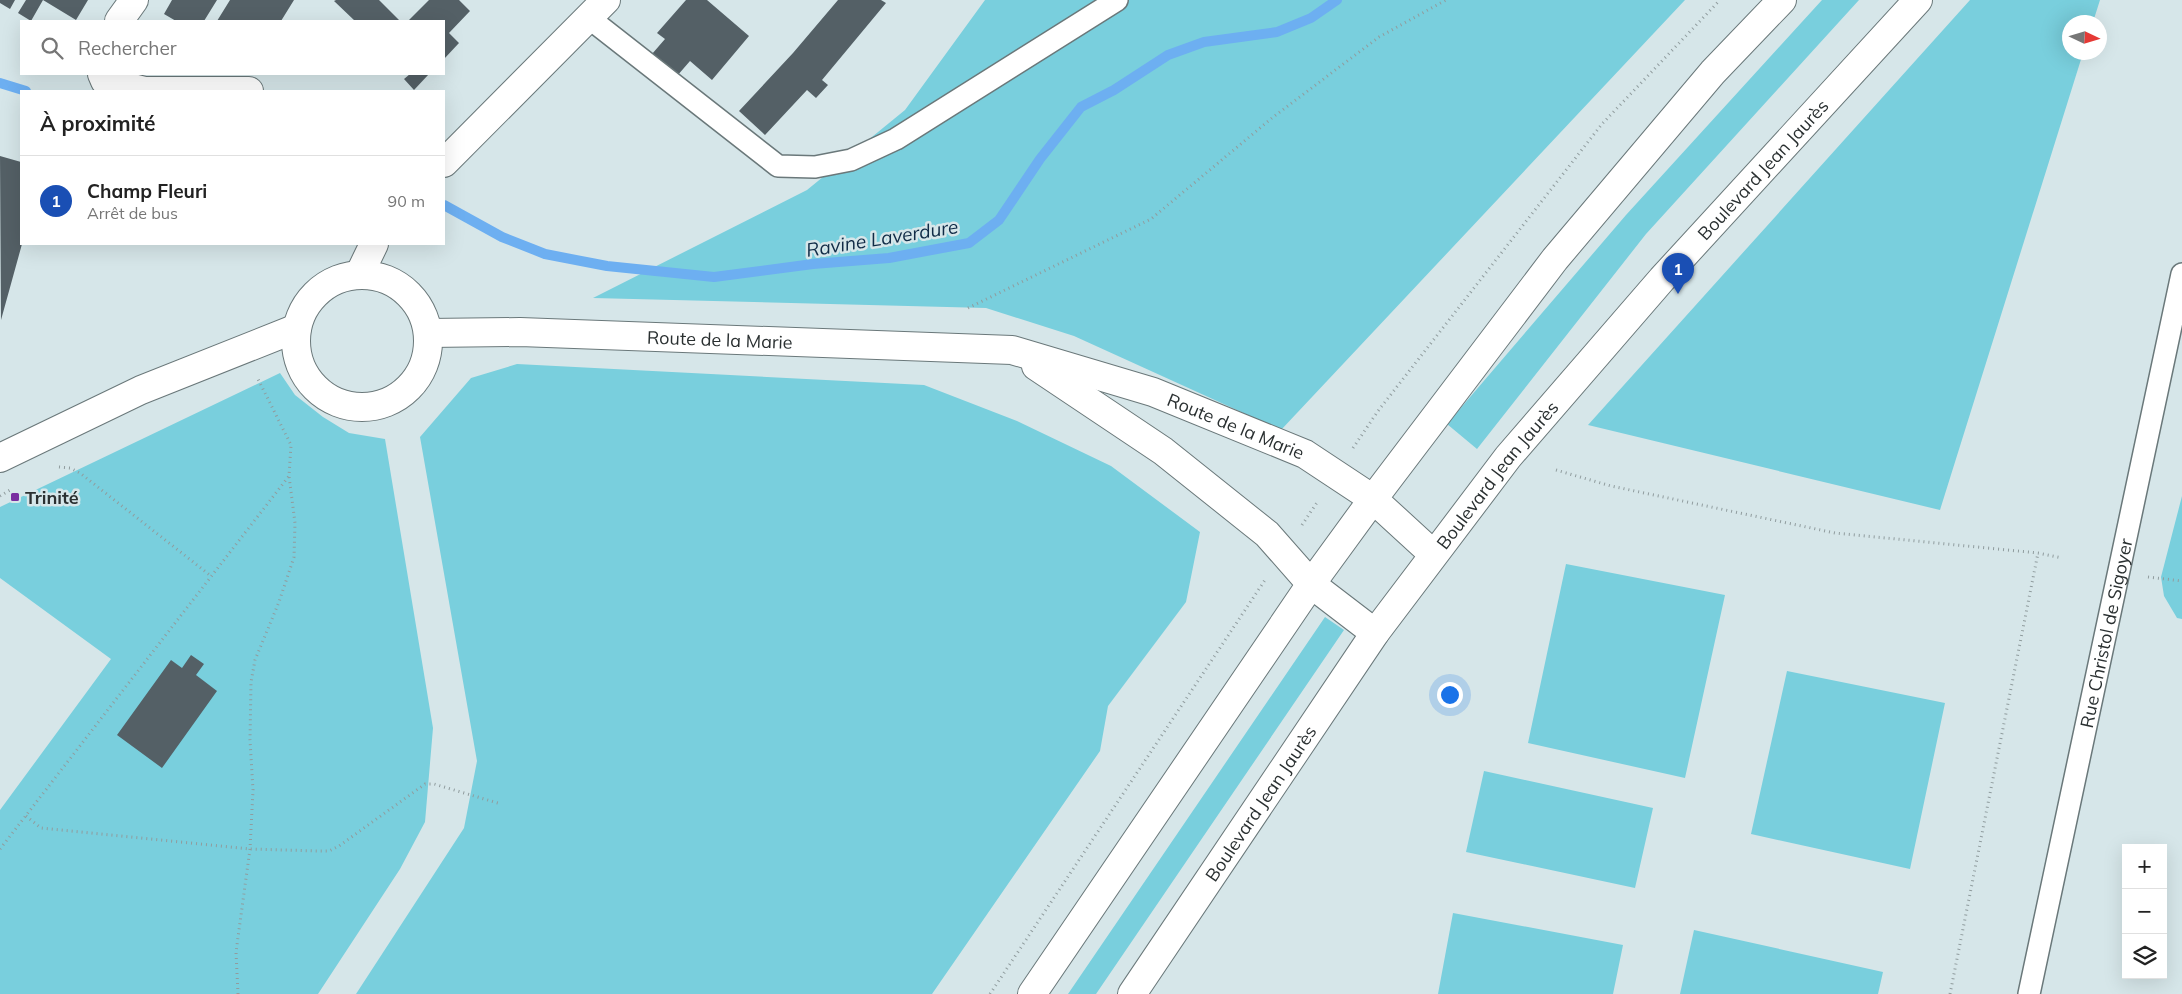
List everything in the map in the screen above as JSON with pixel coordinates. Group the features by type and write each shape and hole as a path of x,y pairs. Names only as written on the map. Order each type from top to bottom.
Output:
{"street":[{"path":"120,20 134,0"},
{"path":"1032,994 1311,584 1373,499 1555,259 1713,72 1782,0"},
{"name":"Boulevard Jean Jaurès","path":"1132,994 1375,633 1508,457 1662,279 1918,0"},
{"path":"446,157 597,9"},
{"path":"102,75 105,81 141,90"},
{"path":"359,274 374,245"},
{"path":"359,274 379,276 397,284 412,297 423,314 428,333 427,356 419,377 403,394 384,405 364,408 344,406 326,398 312,385 301,368 296,348 297,328 304,308 319,290 337,280 359,274"},
{"path":"0,458 141,390 297,328"},
{"name":"Route de la Marie","path":"428,333 520,332 1012,350 1153,392 1305,454 1373,499 1433,554"},
{"path":"1012,350 1163,451 1266,534 1311,584 1375,633"}],"lane":[{"path":"597,9 778,166 815,167 851,160 896,139 1117,0"},
{"name":"Rue Christol de Sigoyer","path":"2028,994 2182,274"}],"path":[{"path":"968,308 1151,219 1272,118 1371,43 1446,0"},
{"path":"238,994 236,952 250,849 252,790 251,682 255,660 279,602 294,557 295,523 289,476 291,445 243,350"},
{"path":"50,471 59,467 70,468 80,473 211,576"},
{"path":"1556,470 1611,486 1835,533 2038,553 2062,558"},
{"path":"0,849 289,476"},
{"path":"0,496 17,487"},
{"path":"1950,994 2038,553"},
{"path":"2161,577 2182,581"},
{"path":"26,816 41,828 250,849 329,851 339,846 425,784 434,784 502,804"}],"shaded area":[{"path":"985,0 1685,0 1281,430 1074,336 986,308 593,298 807,190 905,110"},
{"path":"1822,0 1859,0 1646,234 1477,449 1447,424 1626,215"},
{"path":"1970,0 2100,0 2095,15 2062,15 2062,60 2081,60 1940,510 1588,425"},
{"path":"517,364 924,385 1017,421 1111,466 1200,532 1186,602 1108,706 1100,751 932,994 356,994 464,828 477,761 420,437 471,378"},
{"path":"280,373 295,395 323,417 349,433 385,439 433,728 425,822 400,869 318,994 0,994 0,810 111,659 0,578 0,507"},
{"path":"2182,496 2182,619 2177,618 2164,596 2161,577"},
{"path":"1566,564 1725,595 1685,778 1528,743"},
{"path":"1325,617 1344,630 1096,994 1068,994"},
{"path":"1787,671 1945,703 1910,869 1751,834"},
{"path":"1484,771 1653,808 1635,888 1466,852"},
{"path":"1453,913 1623,945 1613,994 1438,994"},
{"path":"1694,930 1883,972 1878,994 1680,994"}],"building":[{"path":"0,0 15,0 10,9 0,3"},
{"path":"26,0 43,0 32,20 18,13"},
{"path":"43,0 88,0 76,20"},
{"path":"172,0 217,0 205,20 174,20 164,14"},
{"path":"230,0 294,0 282,20 218,20"},
{"path":"379,0 399,20 354,20 334,1"},
{"path":"429,0 459,0 470,11 449,33 459,43 445,58 445,20 409,20"},
{"path":"686,0 707,0 749,36 712,80 690,61 677,76 652,54 665,39 657,33"},
{"path":"838,0 881,0 886,3 822,80 828,85 816,98 807,90 765,135 739,111 793,53"},
{"path":"409,75 428,75 414,90 404,79"},
{"path":"0,156 20,162 20,245 22,245 1,320"},
{"path":"191,655 204,664 196,675 217,691 162,768 117,735 171,660 182,668"}],"waterway":[{"name":"Ravine Laverdure","path":"445,206 502,237 545,254 607,266 714,277 813,264 889,258 969,243 999,220 1040,159 1081,107 1114,90 1168,55 1204,42 1277,32 1311,18 1337,0"},
{"name":"Ravine Laverdure","path":"0,83 23,90"}],"place":[{"name":"Champ Fleuri","path":"1678,294"},
{"name":"Trinité","path":"15,497"}]}
